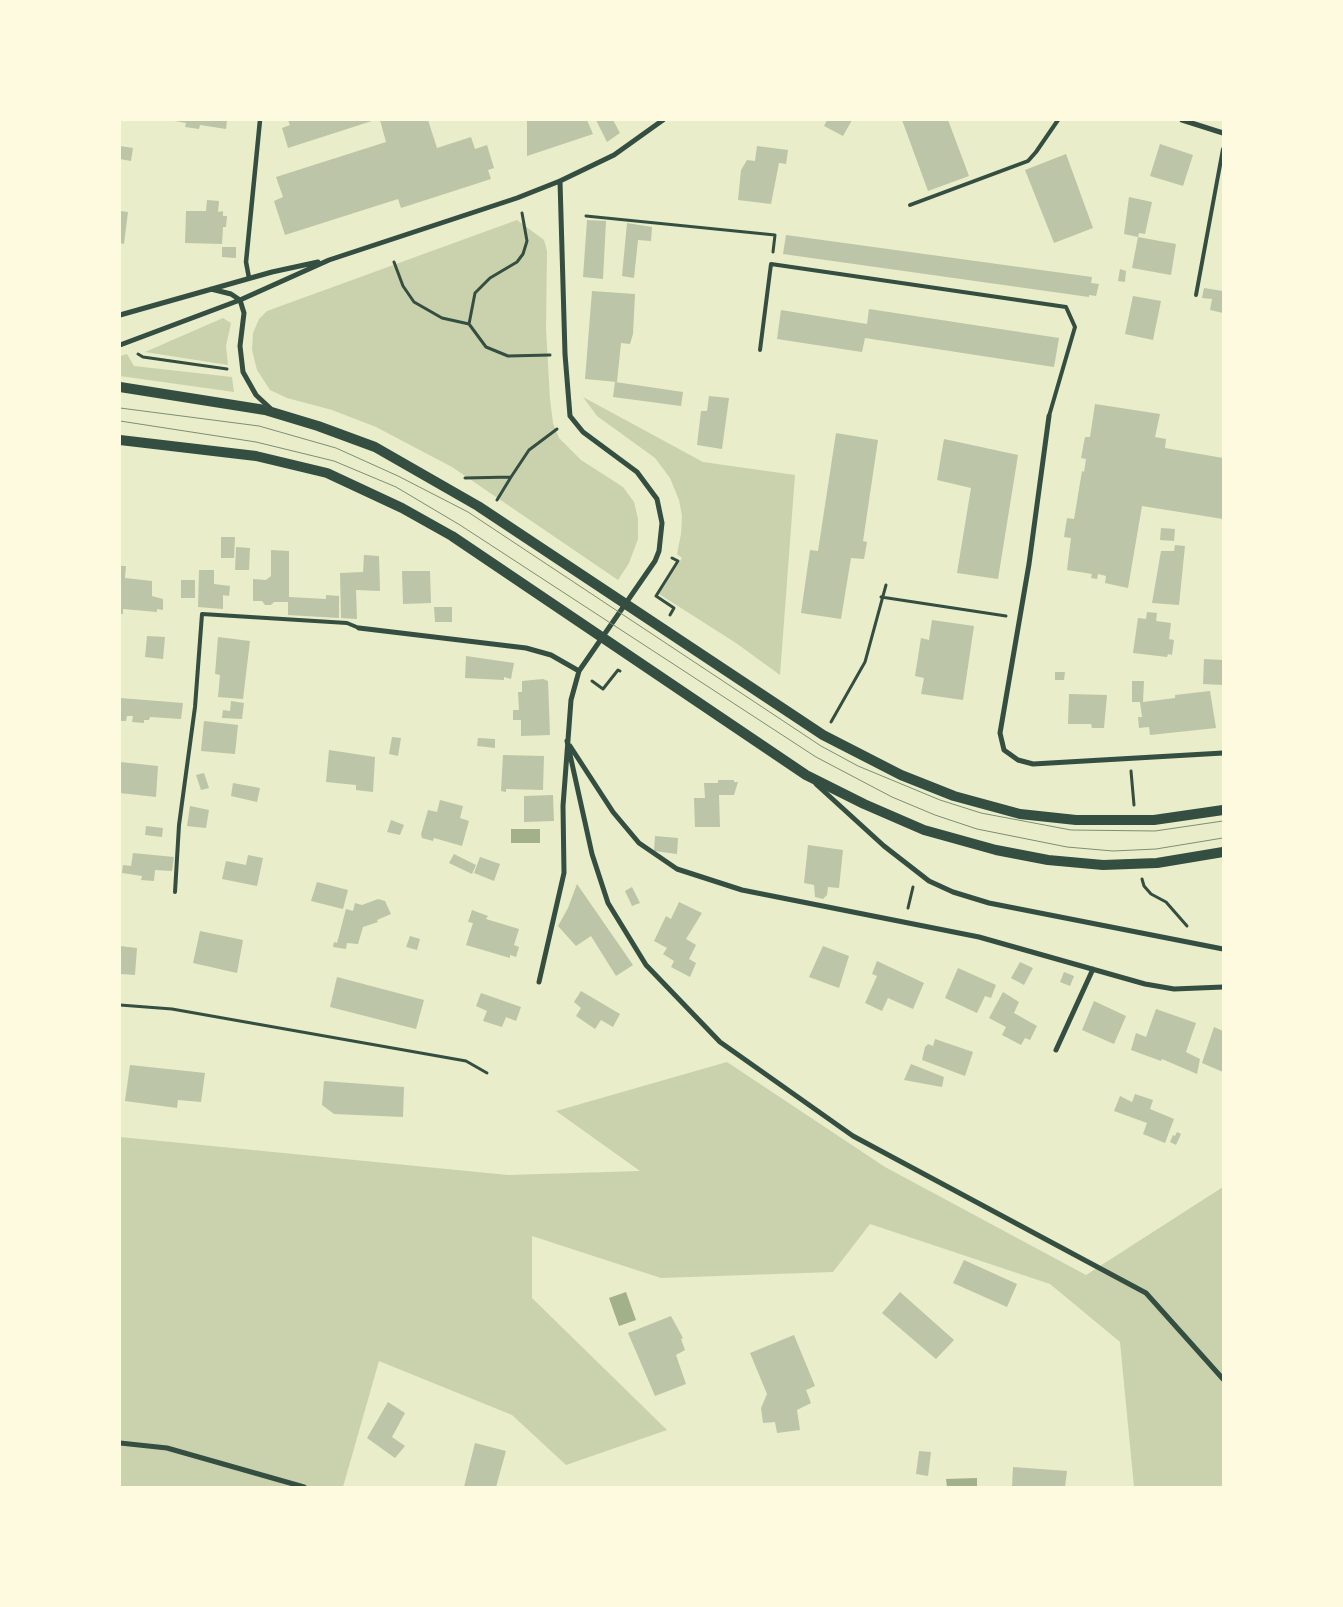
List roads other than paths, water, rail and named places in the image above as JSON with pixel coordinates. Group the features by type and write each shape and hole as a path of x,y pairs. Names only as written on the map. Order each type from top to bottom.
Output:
{"main road":[{"path":"120,387 236,404 318,426 374,447 420,471 478,506 823,735 901,775 954,796 1020,814 1076,820 1154,820 1223,810"},
{"path":"120,440 256,456 326,473 402,508 452,536 806,775 864,804 924,830 996,850 1048,860 1103,865 1156,863 1223,852"}],"street":[{"path":"249,278 246,262 260,120"},
{"path":"120,314 249,278 329,260 517,198 560,181 614,155 663,120"},
{"path":"1182,120 1223,133"},
{"path":"540,982 564,873 563,806 568,712 580,671 647,574 659,550 662,523 657,499 637,472 583,432 570,416 565,354 560,181"},
{"path":"120,345 240,300 329,260"},
{"path":"210,289 232,294 240,300 244,313 240,346 243,372 256,396 277,414"},
{"path":"1049,416 1020,618 1000,733 1004,750 1018,760 1033,764 1223,753"},
{"path":"359,628 526,648 551,655 580,671"},
{"path":"567,741 613,812 639,843 677,869 742,890 979,937 1093,969 1174,989 1223,987"},
{"path":"567,741 592,854 608,902 646,965 720,1042 853,1136 1146,1293 1223,1380"},
{"path":"806,775 884,846 929,881 953,892 989,904 1223,949"},
{"path":"1056,1050 1093,969"},
{"path":"120,1443 168,1448 304,1487"}],"lane":[{"path":"910,205 1028,161 1058,120"},
{"path":"1196,295 1223,149"},
{"path":"760,350 771,264 1066,307 1075,327 1049,416"},
{"path":"175,892 179,825 195,708 202,614 347,624 359,628"}],"tram line":[{"path":"120,408 259,426 336,448 398,476 468,512 821,746 858,766 940,800 981,813 1071,830 1155,831 1223,821"},
{"path":"120,421 256,442 334,461 396,487 460,525 816,757 892,797 935,815 977,829 1067,847 1113,851 1156,849 1223,838"}]}
